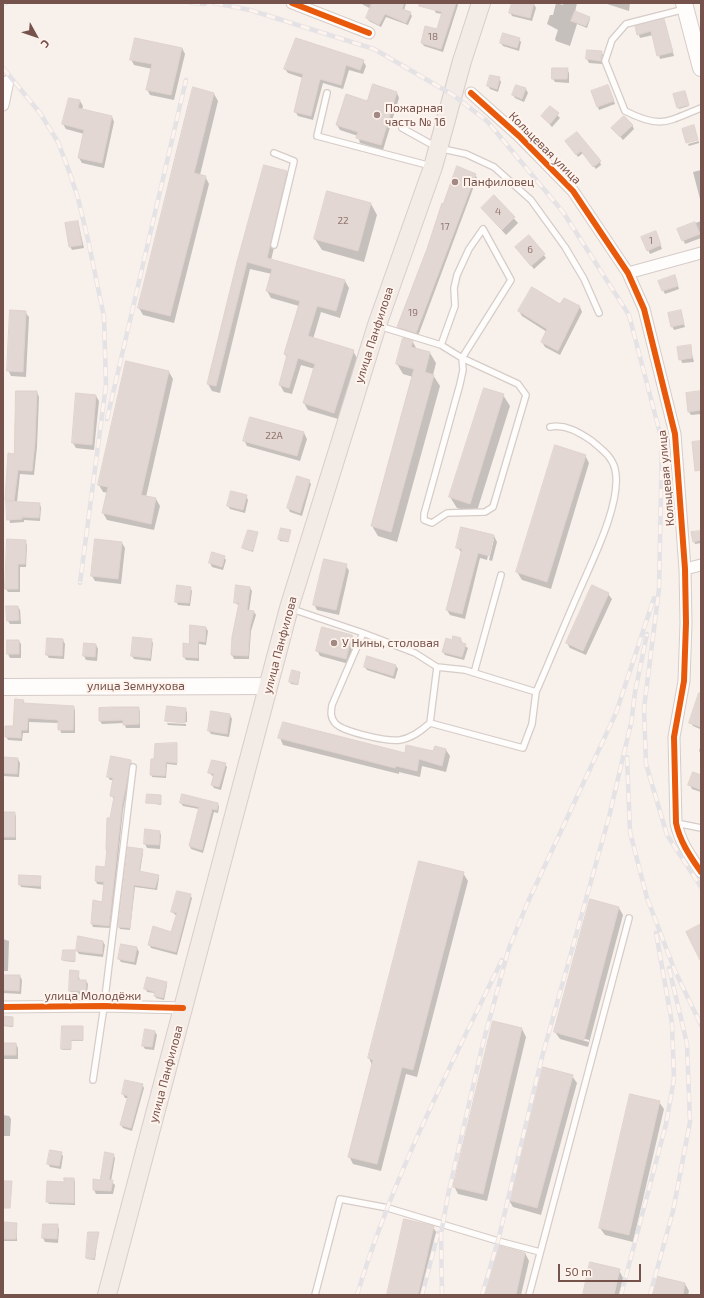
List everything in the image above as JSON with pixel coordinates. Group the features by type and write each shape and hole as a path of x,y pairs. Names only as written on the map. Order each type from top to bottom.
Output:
{"main road":[{"name":"улица Панфилова","path":"108,1295 289,608 377,325 433,167 462,60 481,3"},
{"path":"685,6 701,68"},
{"name":"улица Земнухова","path":"3,687 268,686"}],"street":[{"path":"292,3 368,33"},
{"path":"3,105 8,81"},
{"name":"Кольцевая улица","path":"471,93 519,136 573,191 628,274 644,309 675,434 685,569 686,623 684,681 674,737 676,823 678,834 688,853 701,872"},
{"path":"628,274 701,253"},
{"path":"685,569 701,565"},
{"name":"улица Молодёжи","path":"3,1008 104,1006 183,1008"}],"lane":[{"path":"685,6 626,24 612,40 605,61 625,111 643,120 662,123 701,108"},
{"path":"327,93 317,136 433,167"},
{"path":"402,128 438,148 466,154 494,167 531,200 565,247 584,279 599,313"},
{"path":"274,153 294,160 274,245"},
{"path":"377,325 442,345 462,358 518,384 526,395 493,507 485,512 447,513 432,523 428,523 424,520 424,514 460,384 462,358 511,280 483,229 469,249 457,275 454,288 454,306 442,345"},
{"path":"430,723 523,748 532,724 536,692 606,529 615,493 615,469 606,453 587,438 567,427 550,427"},
{"path":"474,673 501,575"},
{"path":"289,608 363,633 415,653 437,667 474,673 536,692"},
{"path":"363,633 332,705 331,715 336,724 352,731 387,740 399,740 412,737 430,723 437,667"},
{"path":"93,1080 104,1006 134,767"},
{"path":"676,823 701,828"},
{"path":"529,1295 629,918"},
{"path":"315,1295 340,1199 388,1208 540,1252"}],"building":[{"path":"372,3 404,3 402,9 411,12 406,23 385,14 379,25 366,18"},
{"path":"420,3 456,3 441,49 421,43 425,26 437,29 442,12 419,6"},
{"path":"512,3 534,3 530,18 509,13"},
{"path":"575,11 590,17 586,26 571,21"},
{"path":"664,19 673,52 657,56 651,31 637,35 635,26"},
{"path":"503,33 520,38 517,48 500,43"},
{"path":"135,38 182,48 171,95 146,90 152,64 130,60"},
{"path":"296,38 364,60 360,70 346,65 341,85 320,79 311,116 294,112 303,74 284,69"},
{"path":"587,50 602,51 601,61 586,59"},
{"path":"552,68 568,68 567,79 552,79"},
{"path":"490,75 500,77 497,89 487,86"},
{"name":"Пожарная часть № 16","path":"373,84 397,92 381,145 356,138 358,132 336,125 346,94 367,101"},
{"path":"516,85 526,88 522,99 512,95"},
{"path":"608,85 614,101 597,107 591,91"},
{"path":"193,87 214,93 194,173 206,176 170,316 138,308"},
{"path":"685,91 689,105 677,108 673,94"},
{"path":"69,98 80,100 78,108 112,116 102,163 78,158 84,130 62,124"},
{"path":"550,106 559,113 550,124 541,116"},
{"path":"624,116 633,125 620,137 611,128"},
{"path":"694,125 698,140 686,143 682,129"},
{"path":"577,132 601,161 593,167 581,151 576,155 565,141"},
{"path":"264,165 287,171 267,258 345,280 336,311 317,306 308,336 354,350 334,413 303,403 315,364 298,358 289,388 279,385 287,355 284,354 300,301 266,291 272,269 247,262 216,386 207,384 237,262"},
{"path":"457,166 476,174 416,333 397,327"},
{"path":"327,191 371,203 358,251 314,239"},
{"path":"494,195 515,217 502,230 481,208"},
{"path":"78,221 82,245 69,247 65,223"},
{"path":"695,222 700,234 682,241 677,229"},
{"path":"656,231 661,245 647,251 641,237"},
{"path":"529,235 545,254 531,266 515,247"},
{"path":"675,275 678,286 662,291 658,281"},
{"path":"532,287 560,304 564,298 580,306 558,351 541,342 547,329 518,311"},
{"path":"10,310 26,311 23,372 7,371"},
{"path":"681,310 684,324 671,327 668,313"},
{"path":"403,338 413,341 411,347 430,352 425,372 434,375 391,532 371,526 414,369 396,364"},
{"path":"691,345 692,358 679,360 677,347"},
{"path":"126,361 169,371 141,495 156,498 151,524 102,513 108,487 98,485"},
{"path":"484,388 504,394 470,504 449,497"},
{"path":"16,391 37,391 32,471 18,470 14,501 5,500 8,453 14,454"},
{"path":"701,391 701,410 688,412 686,393"},
{"path":"76,393 96,395 92,445 72,443"},
{"path":"250,417 304,432 297,456 243,441"},
{"path":"701,441 701,470 695,471 692,442"},
{"path":"555,445 586,455 547,582 516,572"},
{"path":"297,476 310,480 300,513 287,508"},
{"path":"231,491 247,495 243,510 227,506"},
{"path":"6,501 40,503 39,518 22,517 22,519 7,520"},
{"path":"461,527 494,535 489,556 478,553 462,614 446,610 462,549 456,548"},
{"path":"281,528 291,530 288,542 278,539"},
{"path":"248,530 258,532 253,551 242,548"},
{"path":"701,531 701,540 693,542 691,532"},
{"path":"7,539 26,540 25,564 18,564 18,589 5,589"},
{"path":"95,539 122,542 118,579 91,576"},
{"path":"212,552 225,556 222,567 209,563"},
{"path":"324,559 347,564 336,610 313,605"},
{"path":"177,585 191,587 189,603 175,602"},
{"path":"236,585 250,587 247,610 254,611 250,627 248,656 231,655 232,637 239,603 234,603"},
{"path":"592,585 609,593 583,651 566,643"},
{"path":"6,606 18,606 19,620 7,621"},
{"path":"190,625 206,627 205,642 198,641 198,658 183,657 183,643 189,644"},
{"path":"322,627 352,635 346,659 316,651"},
{"path":"453,636 461,638 460,642 466,644 462,657 442,652 446,638 452,640"},
{"path":"133,637 152,639 150,658 131,656"},
{"path":"47,638 63,639 62,656 46,655"},
{"path":"7,640 19,640 19,654 7,654"},
{"path":"84,643 96,644 95,657 83,656"},
{"path":"367,656 396,665 393,676 364,667"},
{"path":"292,670 300,672 298,684 289,682"},
{"path":"699,693 701,693 701,727 689,723"},
{"path":"15,699 24,700 23,703 74,706 73,730 58,730 58,720 28,718 27,730 21,730 21,738 5,737 5,726 13,726"},
{"path":"167,706 186,708 185,723 165,721"},
{"path":"139,707 139,724 123,725 123,720 99,721 99,708"},
{"path":"211,711 230,714 227,734 208,731"},
{"path":"283,722 405,753 406,745 433,751 435,746 446,749 442,766 419,759 417,771 396,766 395,768 278,738"},
{"path":"177,743 177,763 166,762 165,776 150,775 151,759 154,759 155,744"},
{"path":"111,756 131,760 122,806 109,926 91,924 93,900 102,902 104,882 95,881 96,866 105,867 107,850 107,818 110,818 114,797 110,796 113,778 107,777"},
{"path":"3,757 18,758 17,774 3,773"},
{"path":"212,760 226,763 219,787 211,785 214,774 208,773"},
{"path":"693,772 701,775 701,790 688,785"},
{"path":"147,794 161,795 161,804 146,803"},
{"path":"182,794 218,803 217,810 212,809 202,850 189,846 199,807 180,803"},
{"path":"3,812 15,812 15,837 3,837"},
{"path":"145,829 160,831 159,845 144,844"},
{"path":"128,847 143,849 139,871 159,875 155,888 134,885 130,928 118,927"},
{"path":"419,861 464,872 413,1070 402,1067 377,1164 348,1157 373,1060 368,1058"},
{"path":"19,875 41,876 40,886 19,885"},
{"path":"177,891 191,894 176,952 148,945 153,926 171,932 177,913 171,912"},
{"path":"590,899 619,907 584,1040 554,1032"},
{"path":"701,924 701,962 686,932"},
{"path":"78,936 103,941 102,954 76,951"},
{"path":"121,944 137,947 134,962 118,959"},
{"path":"63,950 75,950 75,961 62,960"},
{"path":"70,970 79,971 78,980 86,980 86,991 69,991"},
{"path":"3,975 20,975 19,991 3,990"},
{"path":"147,977 167,982 163,998 154,996 155,992 144,989"},
{"path":"3,1016 13,1017 13,1026 3,1025"},
{"path":"493,1021 522,1028 483,1194 453,1187"},
{"path":"62,1026 83,1026 83,1040 71,1040 71,1049 61,1049"},
{"path":"145,1029 155,1031 152,1047 142,1046"},
{"path":"3,1043 16,1043 16,1055 3,1055"},
{"path":"543,1067 573,1075 537,1208 508,1200"},
{"path":"125,1080 143,1084 131,1128 120,1125 128,1096 122,1094"},
{"path":"630,1094 660,1101 629,1235 599,1228"},
{"path":"50,1150 62,1152 59,1166 47,1164"},
{"path":"105,1152 114,1154 109,1180 113,1180 111,1191 93,1190 93,1179 100,1180"},
{"path":"64,1178 74,1178 74,1203 46,1202 47,1181 64,1182"},
{"path":"3,1181 12,1181 10,1208 3,1208"},
{"path":"404,1219 434,1226 418,1295 387,1295"},
{"path":"3,1222 17,1223 16,1239 3,1239"},
{"path":"43,1224 58,1224 57,1239 42,1238"},
{"path":"88,1232 99,1232 94,1259 86,1258"},
{"path":"496,1245 525,1253 516,1295 484,1295"},
{"path":"590,1262 620,1269 614,1295 583,1295"},
{"path":"656,1276 685,1283 683,1295 651,1295"}],"railway":[{"path":"191,3 205,4"},
{"path":"214,3 250,10 374,49 453,95 487,121 563,212 629,315 662,441 659,589 644,708 646,764 667,835 701,887"},
{"path":"3,68 40,113 58,142 78,198 104,317 106,385 80,583"},
{"path":"107,419 186,80"},
{"path":"442,1295 441,1234 448,1195 483,1043 509,948 527,904 616,713 654,598"},
{"path":"631,725 635,692 647,634"},
{"path":"482,1295 498,1241 542,1057 609,817 632,719"},
{"path":"627,757 630,832 647,898 675,971 701,1025"},
{"path":"621,1295 666,1124 674,1079 672,1023 656,933"},
{"path":"357,1295 371,1251 404,1166 442,1083 502,960"},
{"path":"650,1295 673,1211 690,1122 687,1044 669,968"},
{"path":"422,1295 438,1233"}],"cycle path":[{"path":"292,3 369,33"},
{"path":"471,93 519,136 573,191 628,273 644,309 675,434 685,569 686,623 684,681 674,737 676,823 683,843 701,872"},
{"path":"3,1007 104,1006 183,1008"}],"place":[{"name":"Пожарная часть № 16","path":"377,115"},
{"name":"Панфиловец","path":"455,182"},
{"name":"У Нины, столовая","path":"334,643"}]}
